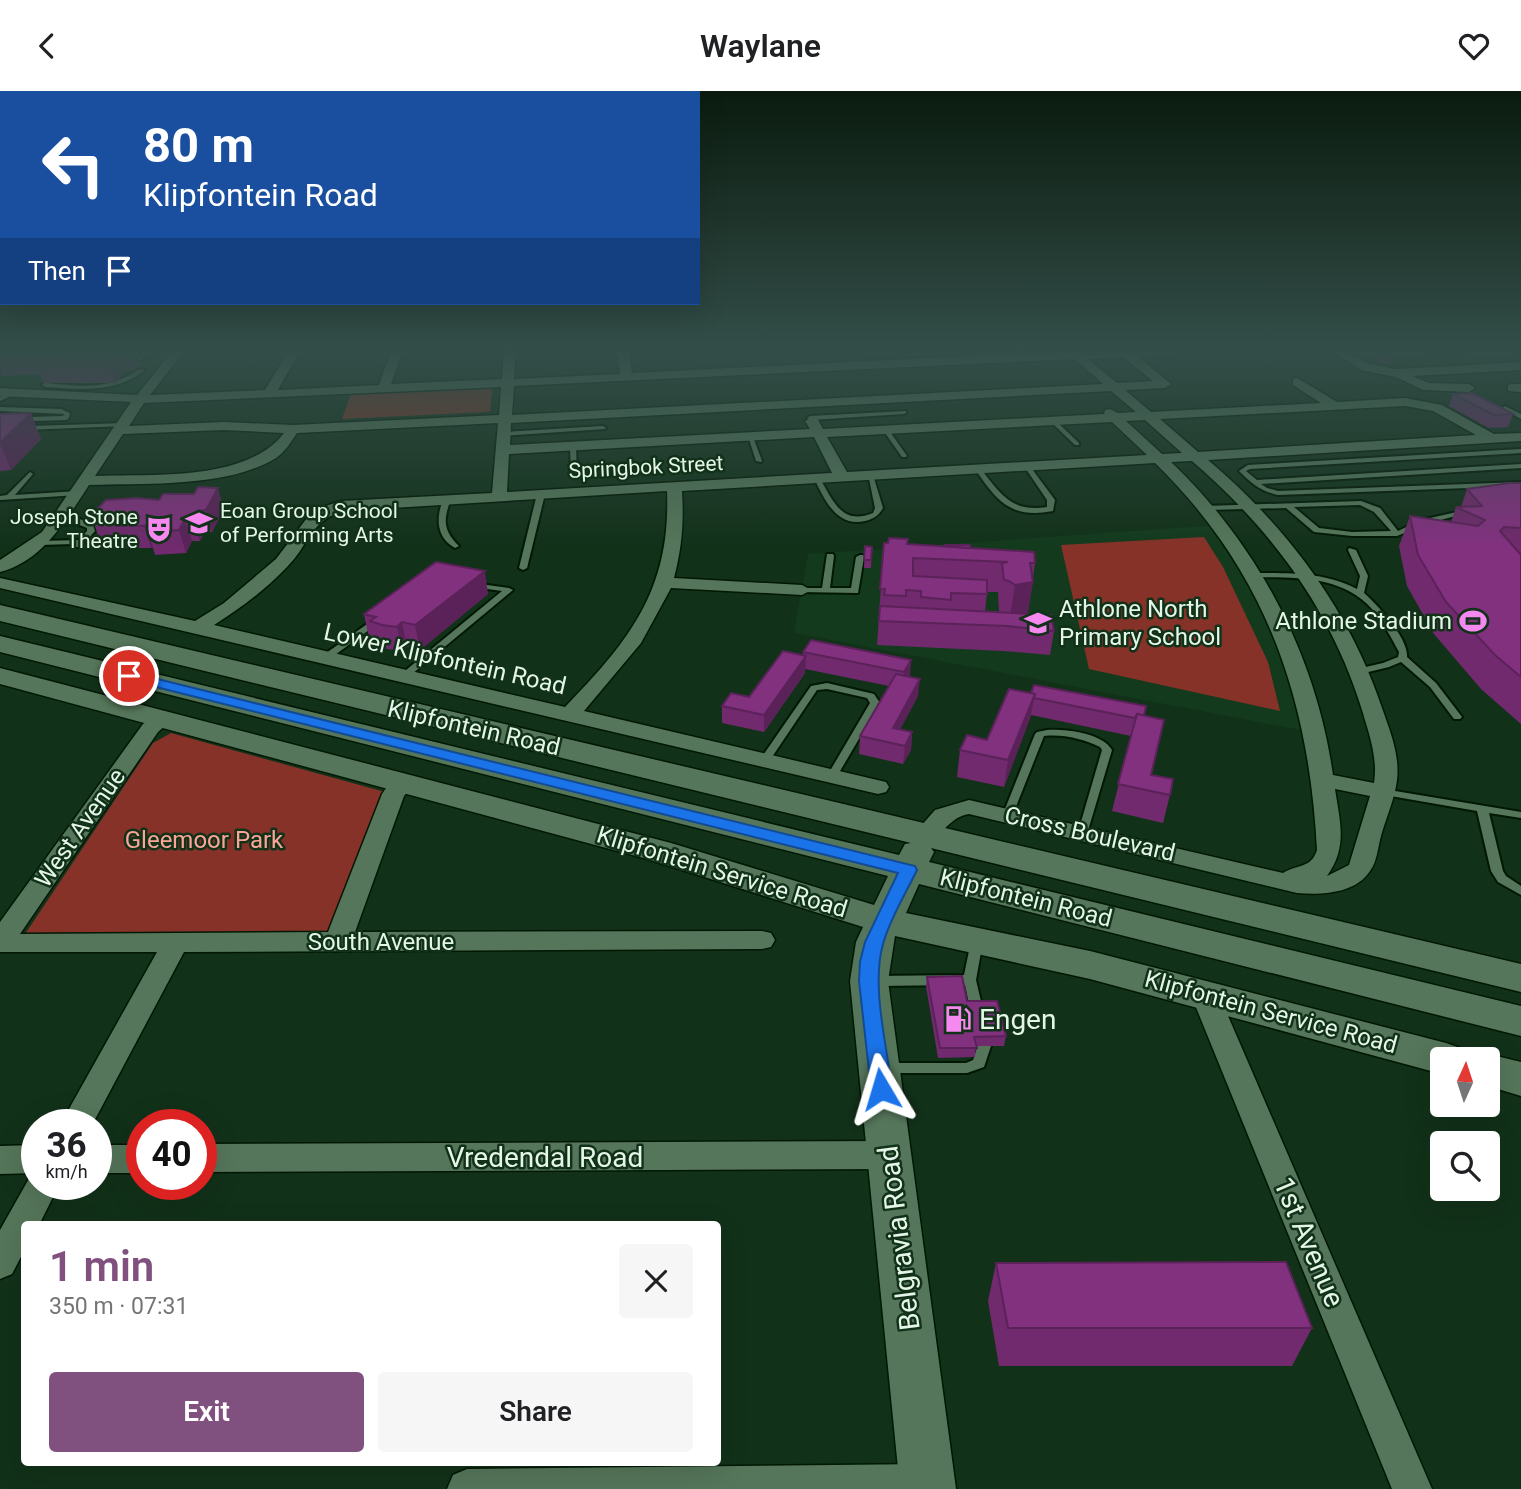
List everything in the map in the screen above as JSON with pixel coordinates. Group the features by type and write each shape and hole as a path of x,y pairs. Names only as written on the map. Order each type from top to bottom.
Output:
{"main road":[{"name":"Klipfontein Road","path":"0,613 1521,978"},
{"name":"Klipfontein Road","path":"0,644 1521,1021"},
{"name":"Klipfontein Service Road","path":"0,676 699,862 884,921 1090,965 1430,1055"},
{"name":"Belgravia Road","path":"925,835 871,951 869,981 928,1487"},
{"path":"1500,1073 1521,1079"}],"street":[{"path":"0,567 39,544 58,522 129,416"},
{"path":"122,427 224,426 293,429 527,416"},
{"path":"501,450 1139,416"},
{"name":"Cross Boulevard","path":"925,835 938,817 957,808 969,807 1265,875 1297,885 1340,882 1352,877 1360,868 1386,781 1385,748 1360,671 1332,614 1308,576 1251,507 1146,416"},
{"path":"1452,416 1492,439"},
{"name":"Cross Boulevard","path":"1115,417 1220,525 1253,575 1288,640 1317,733 1328,823 1326,860 1318,871 1307,876 1265,875"},
{"path":"810,418 842,477"},
{"path":"499,497 503,419"},
{"path":"82,487 231,470 263,459 274,452 293,429"},
{"name":"Springbok Street","path":"198,627 230,607 282,563 297,546 316,516 325,509 447,499 1521,437"},
{"path":"569,715 627,650 658,602 666,583 677,533 674,486"},
{"name":"Lower Klipfontein Road","path":"0,583 878,787"},
{"path":"666,583 802,590"},
{"name":"West Avenue","path":"0,942 150,728 163,719"},
{"path":"1322,779 1383,792"},
{"path":"338,942 393,794 404,783"},
{"name":"South Avenue","path":"0,942 762,940"},
{"path":"84,1109 175,943"},
{"name":"1st Avenue","path":"1205,995 1412,1489"},
{"name":"Vredendal Road","path":"217,1158 889,1155"},
{"path":"0,1160 21,1159"},
{"path":"23,1221 35,1200"},
{"path":"0,1263 21,1225"},
{"path":"467,1489 928,1487"}],"lane":[{"path":"810,418 838,416"},
{"path":"58,426 66,418"},
{"path":"0,421 66,418"},
{"path":"1053,421 1077,444"},
{"path":"0,429 122,427"},
{"path":"502,434 603,428"},
{"path":"886,430 904,456"},
{"path":"750,437 759,461"},
{"path":"573,446 574,475"},
{"path":"1380,446 1420,472"},
{"path":"1521,451 1243,468 1242,471 1265,490 1278,493 1521,484"},
{"path":"978,469 1006,504 1024,511 1050,509 1051,500 1027,466"},
{"path":"1253,482 1521,466"},
{"path":"9,497 30,474"},
{"path":"817,478 839,515 862,519 876,514 879,508 870,475"},
{"path":"0,498 82,487"},
{"path":"523,568 541,494"},
{"path":"447,499 441,523 442,531 455,545"},
{"path":"1206,508 1350,502 1366,504 1377,510 1397,534"},
{"path":"1287,505 1320,531 1397,534 1424,522 1478,511"},
{"path":"39,544 80,544 91,531 84,520 58,522"},
{"path":"1352,550 1364,576 1360,592"},
{"path":"826,591 830,556"},
{"path":"802,590 855,591 860,557"},
{"path":"1253,575 1308,576 1360,592 1381,616 1399,645 1402,658 1433,685 1457,717"},
{"path":"403,677 509,590 470,584"},
{"path":"325,658 380,617"},
{"path":"1360,671 1402,658"},
{"path":"764,761 814,688 827,686 871,696 875,703 832,776"},
{"path":"1008,814 1040,734 1054,732 1095,741 1104,745 1107,750 1083,832"},
{"path":"1383,792 1521,815"},
{"path":"1482,808 1497,871 1502,879 1521,891"},
{"path":"976,1010 970,980 977,941"},
{"path":"869,981 970,980"},
{"path":"879,1067 967,1067 979,1063 984,1046"}],"shaded area":[{"name":"Athlone North Primary School","path":"1220,525 1240,553 1317,733 794,633 808,554"}],"green space":[{"path":"343,416 398,416 342,419"},
{"path":"1204,537 1223,567 1268,662 1280,711 1089,669 1061,545"},
{"name":"Gleemoor Park","path":"171,733 385,792 331,935 25,934 153,743"}],"building":[{"path":"0,416 28,416 0,443"},
{"path":"1521,483 1521,528 1504,527 1500,531 1521,555 1521,677 1495,655 1446,602 1418,555 1410,516 1478,526 1485,520 1456,507 1482,506 1467,489"},
{"path":"198,487 218,488 206,510 197,511 193,519 185,519 179,530 148,532 153,523 144,526 113,525 117,519 92,519 91,515 106,500 159,500 163,494 194,494"},
{"path":"889,538 908,539 907,544 1034,552 1035,563 1030,563 1033,582 1015,585 1004,580 1002,563 1008,562 913,558 913,576 987,580 987,594 951,593 951,600 921,597 921,591 906,590 906,596 884,595 885,589 880,589 884,543 888,543"},
{"path":"970,545 970,548 945,546"},
{"path":"865,546 872,547 871,560 864,560"},
{"path":"436,562 485,571 415,625 402,622 397,627 382,625 370,621 376,617 364,614"},
{"path":"880,606 1051,615 1054,631 1007,626 879,621"},
{"path":"811,640 911,660 904,672 803,652"},
{"path":"783,651 806,656 764,715 722,706 731,693 749,697"},
{"path":"896,674 920,679 893,728 912,732 905,746 860,736"},
{"path":"1034,685 1146,706 1144,716 1137,714 1135,718 1034,698 1035,694 1031,693"},
{"path":"1009,689 1035,694 1008,760 960,750 967,735 987,740"},
{"path":"1137,714 1164,720 1151,775 1173,779 1170,795 1118,784"},
{"path":"962,976 967,1001 997,1001 1006,1036 974,1037 977,1048 940,1048 927,977"},
{"path":"1286,1262 1312,1328 1008,1328 996,1263"}],"place":[{"name":"Eoan Group School of Performing Arts","path":"199,523"},
{"name":"Joseph Stone Theatre","path":"159,529"},
{"name":"Athlone Stadium","path":"1473,621"},
{"name":"Athlone North Primary School","path":"1038,623"},
{"name":"Engen","path":"958,1019"}],"route":[{"path":"129,676 909,870 871,951 869,981 881,1089"}]}
